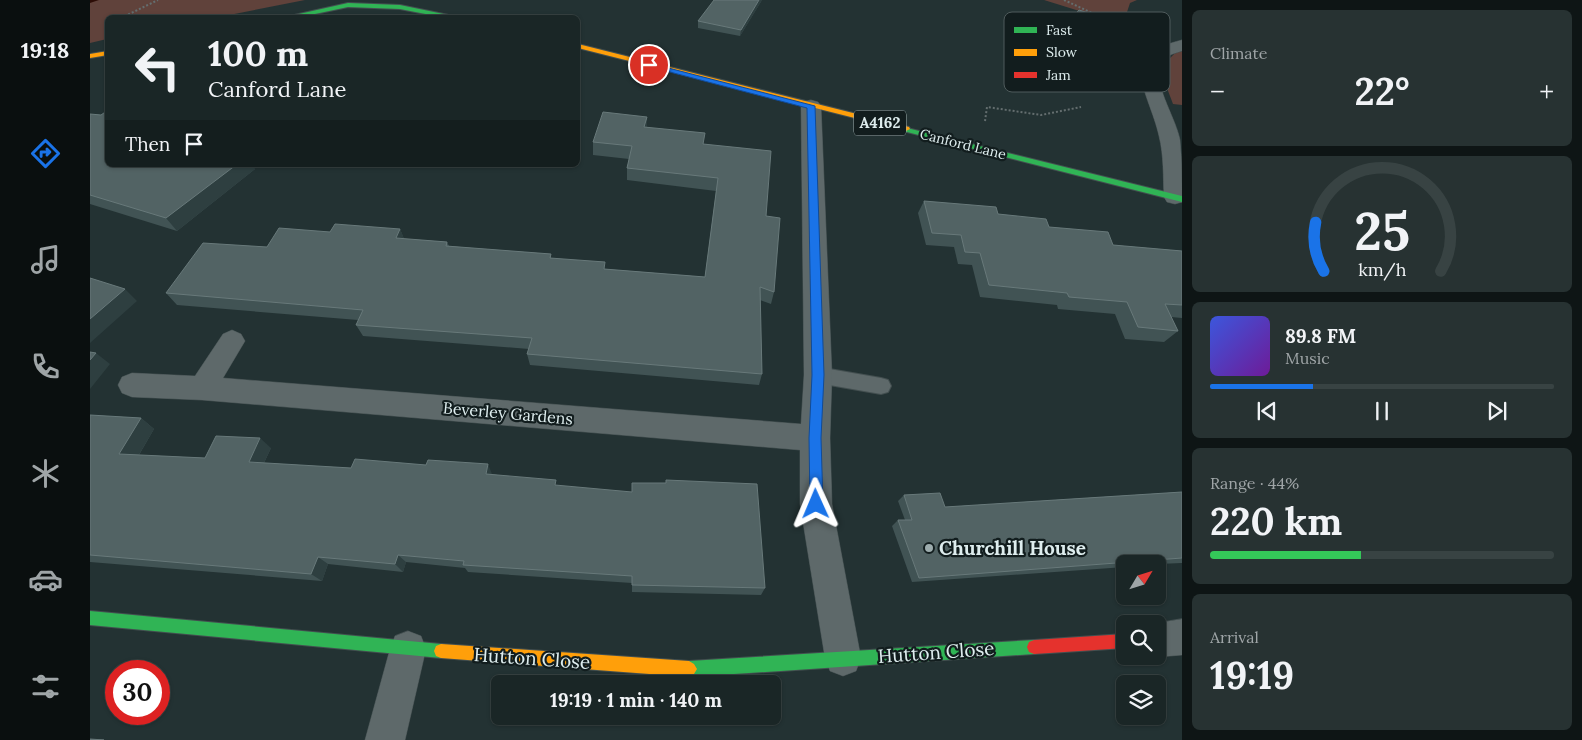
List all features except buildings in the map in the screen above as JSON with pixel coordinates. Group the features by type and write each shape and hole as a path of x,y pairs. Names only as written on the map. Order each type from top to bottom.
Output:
{"main road":[{"path":"296,15 350,2 400,7 444,15"},
{"name":"Canford Lane","path":"580,47 1178,198"},
{"path":"90,56 105,54"},
{"name":"Hutton Close","path":"90,618 408,649 690,669 1116,642"}],"street":[{"name":"Canford Lane","path":"1170,49 1182,45"},
{"name":"Canford Lane","path":"1154,92 1169,134 1178,198"},
{"path":"811,106 818,375 815,438 816,504 844,658"},
{"path":"202,388 232,341"},
{"name":"Beverley Gardens","path":"132,385 202,388 815,438"},
{"path":"1166,638 1182,637"},
{"path":"385,740 408,649"}],"lane":[{"path":"818,375 881,386"}],"path":[{"path":"128,15 158,0"},
{"path":"1064,0 1090,12"},
{"path":"980,148 987,107 1040,115 1081,107"}],"shaded area":[{"path":"90,0 305,0 229,15 105,15 105,39 90,43"},
{"path":"1044,0 1137,0 1130,3 1127,12 1083,12"},
{"path":"1182,48 1182,105 1173,104 1168,92 1170,92 1170,59"}],"waterway":[{"path":"90,1 95,0"}],"traffic: fast":[{"path":"299,15 348,5 400,7 444,15"},
{"path":"906,129 1182,199"},
{"path":"90,618 441,651"},
{"path":"689,669 1034,647"}],"traffic: slow":[{"path":"580,47 906,129"},
{"path":"90,56 105,54"},
{"path":"441,651 689,669"}],"traffic: jam":[{"path":"1034,647 1116,642"}],"place":[{"name":"Churchill House","path":"929,548"}],"route":[{"path":"649,65 811,106 818,375 815,438 816,504"}]}
